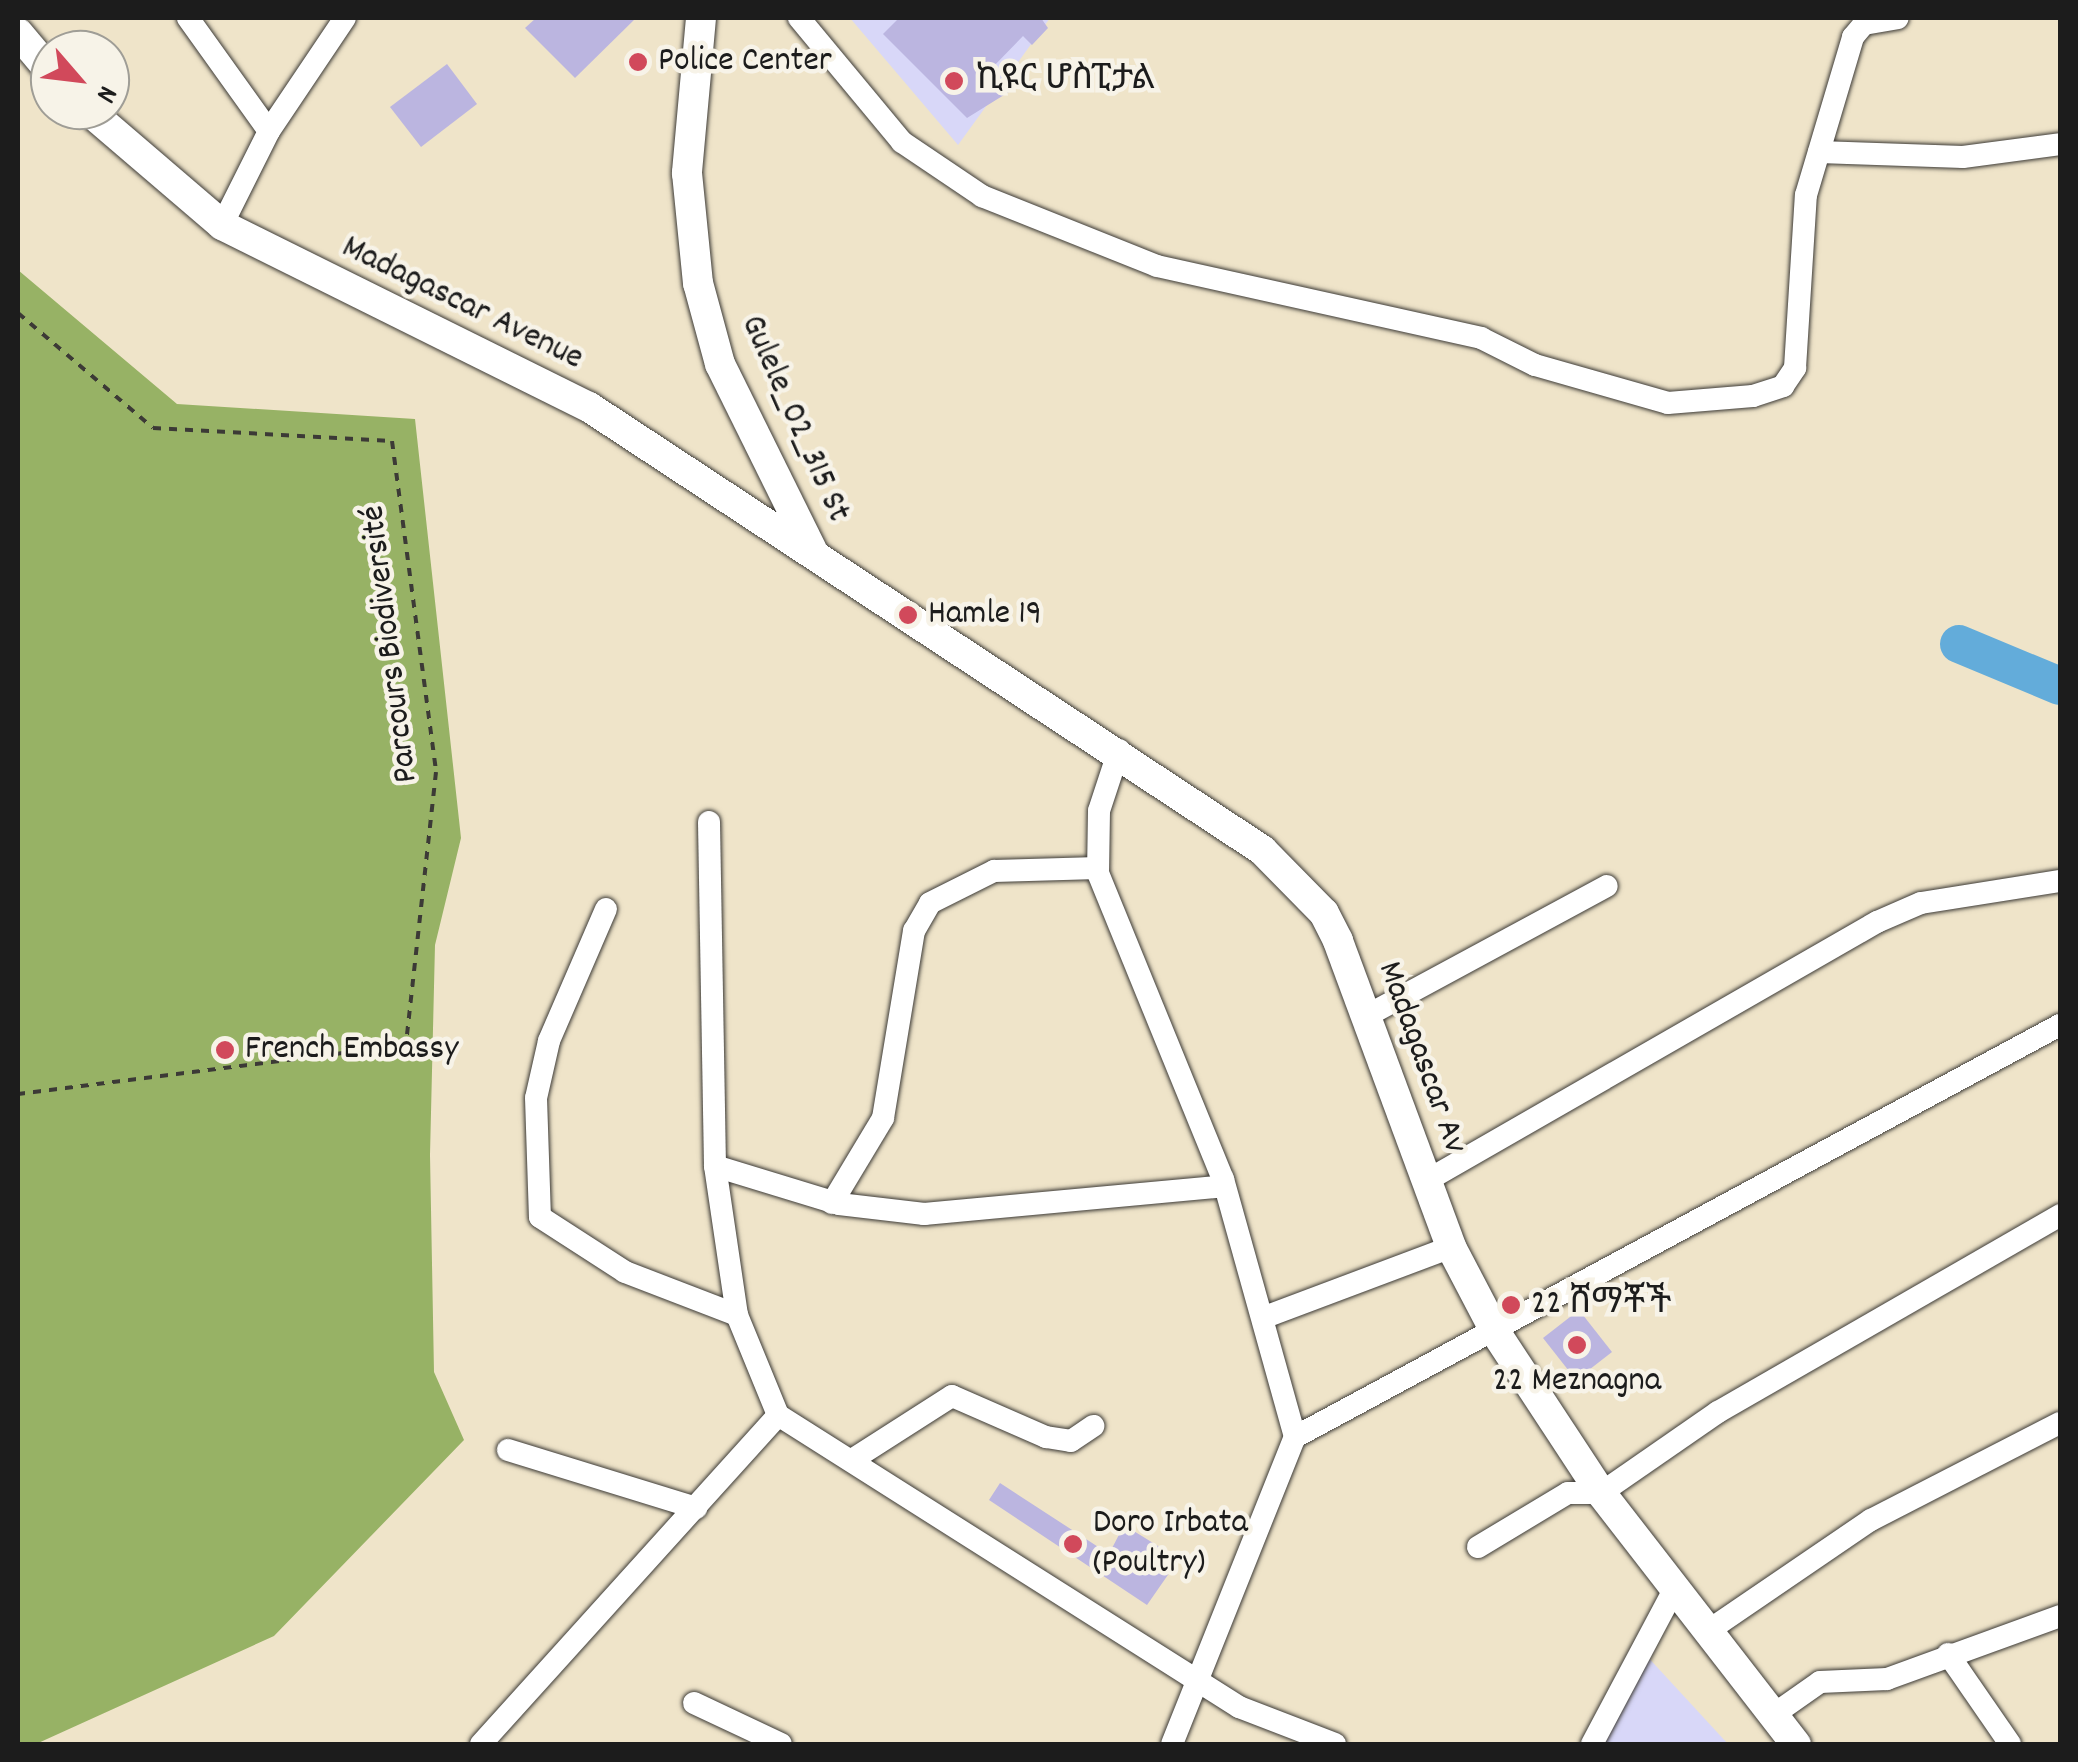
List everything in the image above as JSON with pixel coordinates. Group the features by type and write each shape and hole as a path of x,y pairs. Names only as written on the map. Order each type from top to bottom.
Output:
{"main road":[{"name":"Gulele_02_315 St","path":"701,18 687,173 698,284 720,364 814,554"},
{"name":"Madagascar Avenue","path":"111,130 222,225 589,407 814,554"},
{"name":"Madagascar Av","path":"814,554 1236,828 1324,913 1370,1014 1451,1247 1496,1333 1601,1493 1796,1744"}],"street":[{"path":"188,18 268,131"},
{"path":"222,225 268,131 344,18"},
{"path":"799,18 902,142 982,196 1157,266 1481,338 1534,364 1668,403 1754,396 1783,386 1795,368 1804,325 1798,238 1819,152 1856,30 1897,18"},
{"path":"1819,152 1963,156 2060,144"},
{"path":"1120,750 1099,811 1098,868 1224,1186 1265,1317 1295,1436 1194,1678 1172,1744"},
{"path":"709,822 716,1166 737,1315 778,1415 854,1458 1194,1678 1307,1742 1335,1744"},
{"path":"832,1203 890,1098 922,914 994,871 1098,868"},
{"path":"1426,1181 1878,922 1921,903 2060,881"},
{"path":"1370,1014 1607,886"},
{"path":"606,909 536,1098 540,1217 625,1272 737,1315"},
{"path":"1295,1436 1496,1333 2060,1024"},
{"path":"716,1166 832,1203 924,1214 1224,1186"},
{"path":"1478,1547 1568,1493 1601,1493 1718,1412 2060,1215"},
{"path":"1265,1317 1451,1247"},
{"path":"854,1458 952,1396 1046,1437 1071,1441 1093,1426"},
{"path":"481,1744 778,1415"},
{"path":"1708,1631 1871,1520 2060,1423"},
{"path":"508,1450 696,1508"},
{"path":"1592,1744 1675,1588"},
{"path":"1773,1715 1820,1682 1887,1679 2060,1616"},
{"path":"1948,1654 2010,1744"},
{"path":"694,1703 781,1744"}],"path":[{"name":"Parcours Biodiversité","path":"18,313 153,428 392,441 436,772 406,1045 18,1094"}],"shaded area":[{"name":"ኪዩር ሆስፒታል","path":"850,18 1050,18 958,145"},
{"path":"1645,1654 1728,1744 1604,1744"}],"green space":[{"name":"French Embassy","path":"18,270 177,404 415,419 461,838 435,945 430,1155 434,1372 464,1440 274,1636 36,1744 18,1744"}],"building":[{"path":"536,18 636,18 575,78 525,28"},
{"name":"ኪዩር ሆስፒታል","path":"899,18 1041,18 1048,28 1032,45 1023,36 991,69 1012,90 967,118 883,34"},
{"path":"447,64 477,104 421,147 390,107"},
{"name":"22 Meznagna","path":"1579,1310 1612,1352 1576,1380 1543,1338"},
{"path":"1000,1483 1109,1554 1124,1525 1179,1559 1147,1605 989,1500"}],"waterway":[{"path":"1959,644 2060,686"}],"place":[{"name":"Police Center","path":"638,62"},
{"name":"ኪዩር ሆስፒታል","path":"954,81"},
{"name":"Hamle 19","path":"908,615"},
{"name":"French Embassy","path":"225,1050"},
{"name":"22 ሸማቾች","path":"1511,1305"},
{"name":"22 Meznagna","path":"1577,1345"},
{"name":"Doro Irbata (Poultry)","path":"1073,1544"}]}
